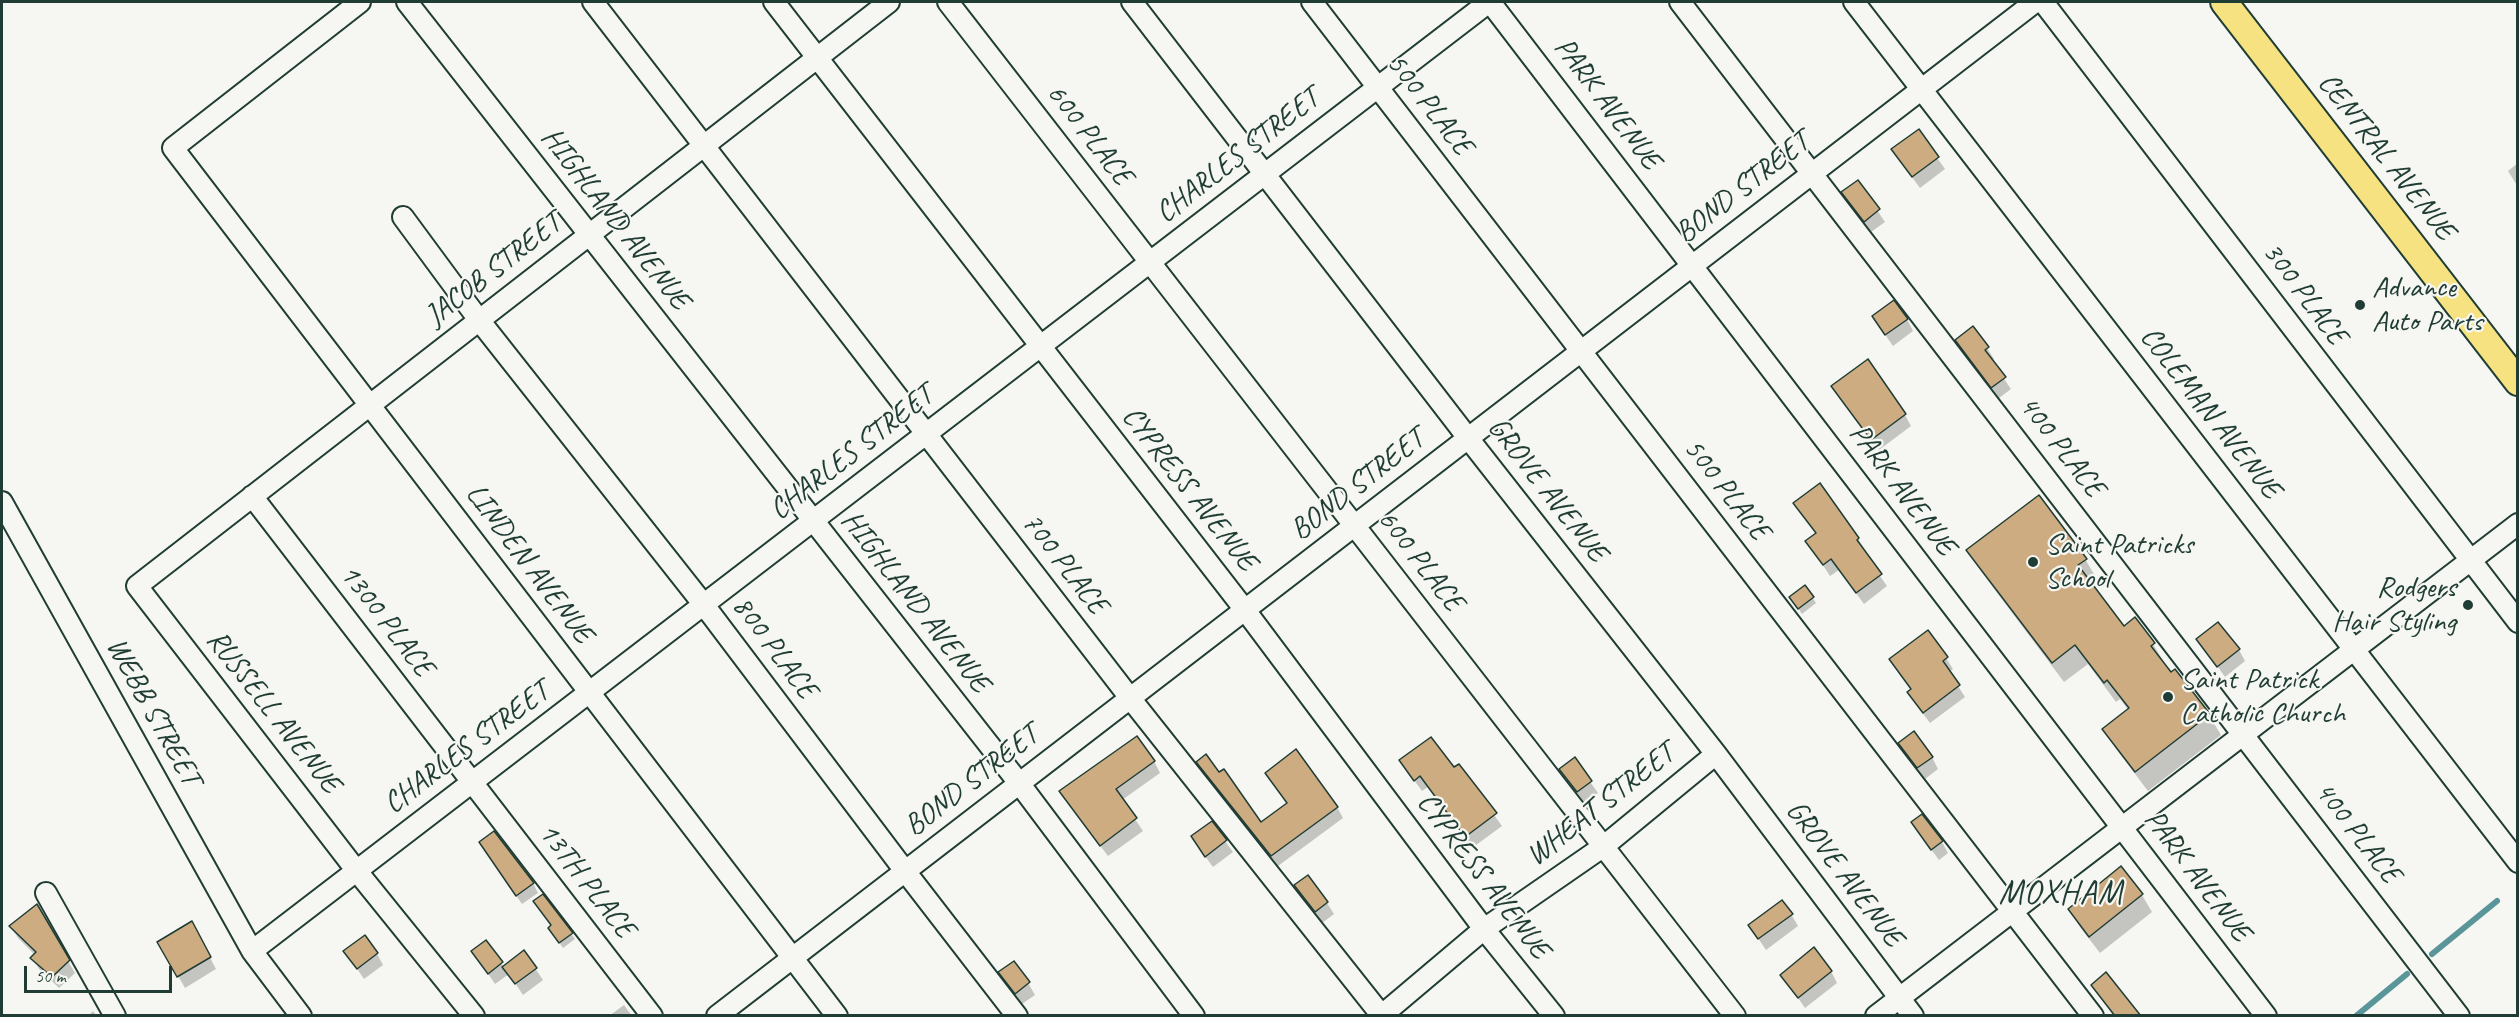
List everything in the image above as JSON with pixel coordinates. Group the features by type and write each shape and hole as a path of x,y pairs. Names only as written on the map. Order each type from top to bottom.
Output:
{"main road":[{"name":"CENTRAL AVENUE","path":"2224,2 2517,382"}],"street":[{"name":"LINDEN AVENUE","path":"360,2 173,148 837,1016"},
{"name":"HIGHLAND AVENUE","path":"407,2 1018,783 1194,1016"},
{"name":"700 PLACE","path":"592,2 1130,698 1382,1015"},
{"name":"CYPRESS AVENUE","path":"774,2 1245,610 1484,929 1554,1016"},
{"name":"JACOB STREET","path":"137,586 889,2"},
{"name":"600 PLACE","path":"948,2 1735,1016"},
{"name":"GROVE AVENUE","path":"1132,2 1468,438 1716,754 1913,1016"},
{"name":"500 PLACE","path":"1312,2 2093,1016"},
{"name":"CHARLES STREET","path":"252,951 1490,2"},
{"name":"PARK AVENUE","path":"1490,2 2266,1016"},
{"name":"400 PLACE","path":"1680,2 2459,1016"},
{"name":"COLEMAN AVENUE","path":"1854,2 2517,862"},
{"name":"BOND STREET","path":"717,1016 2035,2"},
{"name":"300 PLACE","path":"2043,2 2517,622"},
{"name":"800 PLACE","path":"403,217 479,320 704,605 1017,1016"},
{"name":"1300 PLACE","path":"252,496 472,782"},
{"name":"WEBB STREET","path":"2,502 252,951 301,1016"},
{"path":"1876,1016 2517,524"},
{"name":"RUSSELL AVENUE","path":"137,586 356,870 474,1016"},
{"name":"WHEAT STREET","path":"1382,1015 1484,929 1604,846 1716,754"},
{"name":"13TH PLACE","path":"472,782 652,1016"},
{"path":"46,893 115,1016"}],"building":[{"path":"1919,129 1939,157 1912,177 1891,149"},
{"path":"1858,180 1880,209 1864,222 1841,192"},
{"path":"1894,300 1908,319 1885,335 1872,316"},
{"path":"1973,326 1989,347 1985,350 2006,377 1991,388 1955,340"},
{"path":"1868,359 1906,414 1871,440 1831,386"},
{"path":"1820,483 1882,574 1856,593 1831,559 1823,565 1805,541 1816,533 1793,503"},
{"path":"2039,495 2087,559 2078,565 2124,626 2135,617 2155,643 2151,646 2171,672 2175,669 2210,714 2135,772 2102,729 2129,708 2107,680 2104,683 2075,645 2052,663 1966,550"},
{"path":"1805,585 1814,597 1798,609 1789,597"},
{"path":"2218,622 2240,649 2217,667 2196,639"},
{"path":"1928,630 1948,657 1943,661 1960,685 1923,713 1907,692 1911,689 1889,659"},
{"path":"1914,731 1933,757 1917,768 1898,743"},
{"path":"1137,736 1155,761 1116,789 1137,818 1100,846 1059,791"},
{"path":"1431,737 1454,767 1459,764 1497,813 1465,837 1420,776 1414,781 1399,760"},
{"path":"1296,749 1338,807 1271,856 1196,762 1206,754 1219,772 1224,769 1261,822 1287,803 1265,773"},
{"path":"1575,757 1592,781 1577,792 1559,769"},
{"path":"1922,814 1943,841 1931,850 1911,822"},
{"path":"1212,821 1227,840 1205,857 1191,836"},
{"path":"494,831 534,883 516,896 479,842"},
{"path":"2121,866 2143,894 2089,937 2068,909"},
{"path":"1308,875 1328,902 1315,912 1294,885"},
{"path":"543,894 573,933 559,943 548,928 551,925 533,901"},
{"path":"1782,900 1793,914 1758,939 1748,925"},
{"path":"37,904 70,960 52,977 30,958 36,952 9,926"},
{"path":"192,921 211,957 177,977 157,942"},
{"path":"365,935 378,953 357,969 343,951"},
{"path":"486,940 503,962 488,974 471,951"},
{"path":"1814,947 1832,971 1798,998 1780,975"},
{"path":"524,950 537,968 515,984 502,967"},
{"path":"1014,961 1030,982 1015,994 998,972"},
{"path":"2106,972 2141,1016 2115,1016 2091,985"}],"waterway":[{"path":"2432,954 2497,901"},
{"path":"2356,1016 2407,974"}],"place":[{"name":"Advance Auto Parts","path":"2360,305"},
{"name":"Saint Patricks School","path":"2033,562"},
{"name":"Rodgers Hair Styling","path":"2468,605"},
{"name":"Saint Patrick Catholic Church","path":"2168,697"}],"district":[{"name":"MOXHAM","path":"2061,894"}]}
